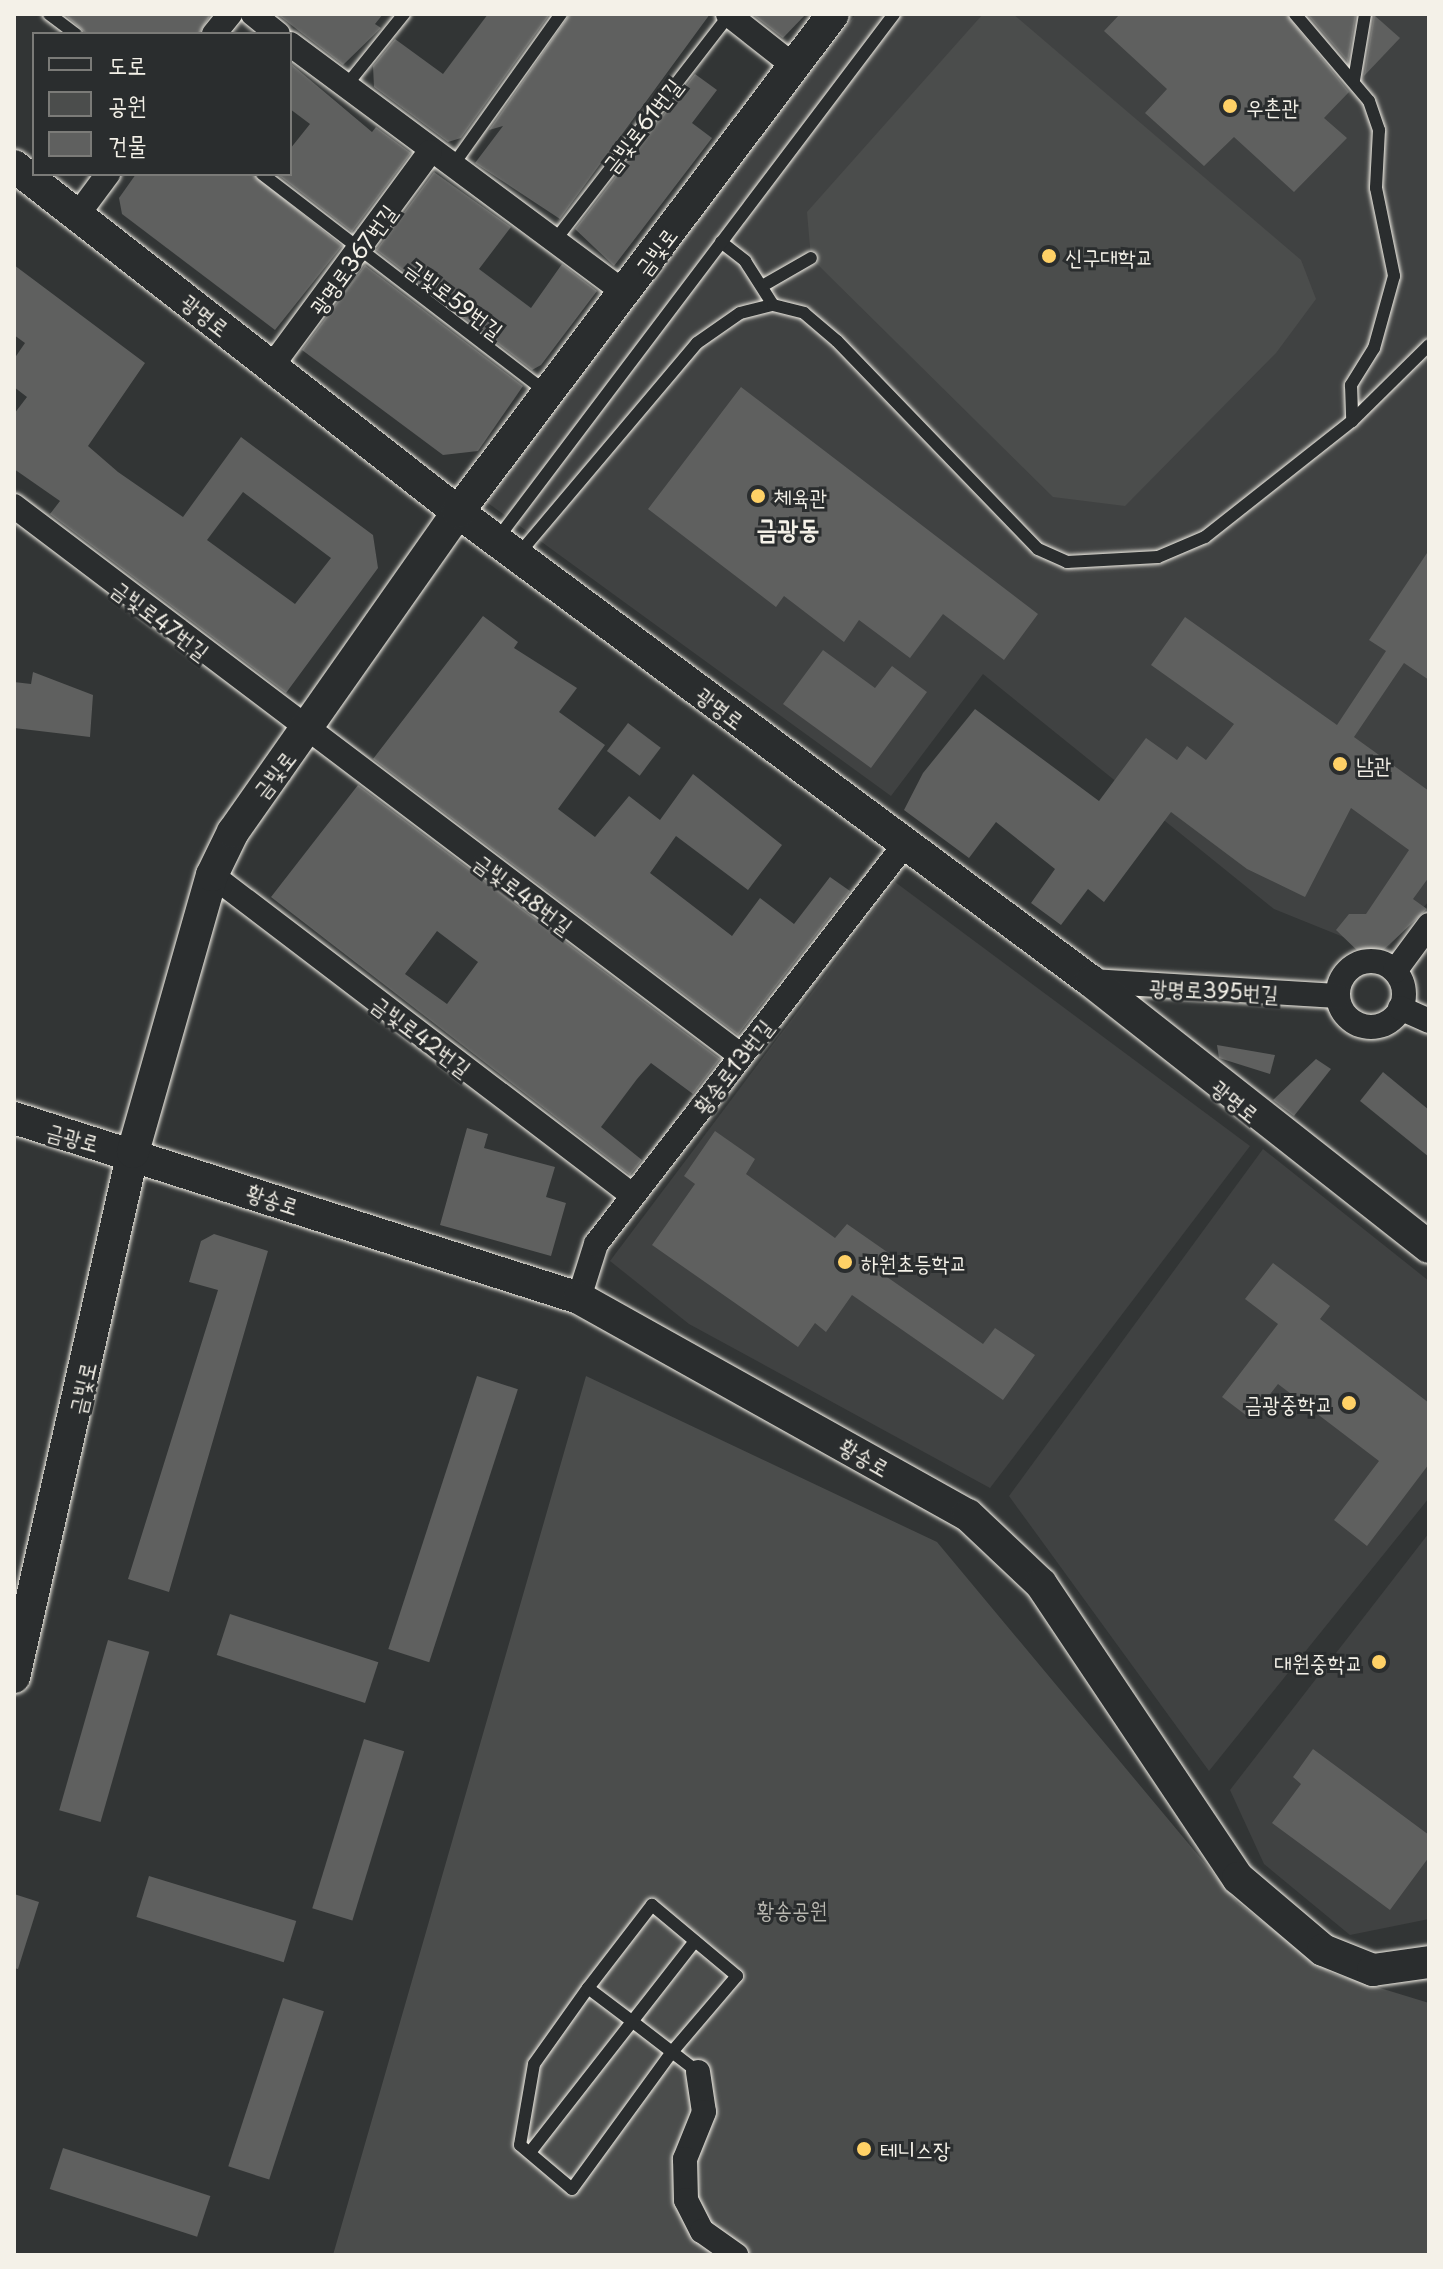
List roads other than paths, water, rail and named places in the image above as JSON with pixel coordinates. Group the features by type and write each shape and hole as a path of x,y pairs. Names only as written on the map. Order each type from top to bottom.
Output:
{"street":[{"path":"216,32 230,14"},
{"path":"253,14 276,32"},
{"name":"금빛로","path":"14,1677 133,1152 212,875 259,788 308,731 458,512 833,14"},
{"path":"729,15 795,67"},
{"path":"292,46 430,152 456,161 624,292"},
{"name":"광명로367번길","path":"272,366 430,152"},
{"name":"광명로","path":"14,166 79,213 458,512 1091,981 1429,1247"},
{"path":"79,213 107,176"},
{"name":"금빛로47번길","path":"14,506 308,731"},
{"name":"금빛로48번길","path":"308,731 740,1055"},
{"name":"황송로13번길","path":"579,1298 596,1244 905,844"},
{"name":"금빛로42번길","path":"212,875 632,1195"},
{"path":"1395,971 1429,925"},
{"path":"1363,962 1395,971 1404,992 1400,1008 1389,1021 1367,1027 1347,1017 1338,996 1344,974 1363,962"},
{"name":"광명로395번길","path":"1091,981 1338,996"},
{"path":"1400,1008 1429,1021"},
{"name":"금광로","path":"14,1118 133,1152"},
{"name":"황송로","path":"133,1152 579,1298 968,1515 1041,1584 1238,1878 1323,1950 1373,1970 1429,1962"},
{"path":"698,2072 704,2112 685,2159 686,2200 702,2231 736,2255"}],"lane":[{"path":"49,14 73,32"},
{"path":"345,87 404,14"},
{"path":"456,161 561,14"},
{"path":"507,548 721,242 894,14"},
{"path":"1295,14 1354,80 1379,130 1376,188 1394,276 1374,348 1351,385 1352,421"},
{"path":"1354,80 1365,14"},
{"name":"금빛로61번길","path":"556,239 729,15"},
{"name":"금빛로59번길","path":"265,176 549,394"},
{"path":"721,242 764,285 773,305"},
{"path":"764,285 811,258"},
{"path":"507,548 697,343 740,313 773,305 804,313 837,341 1038,549 1067,562 1158,557 1205,537 1352,421 1429,345"},
{"path":"652,1905 737,1976 672,2052 572,2189 531,2151 520,2145 534,2064 588,1988 652,1905"},
{"path":"531,2151 695,1941"},
{"path":"588,1988 698,2072"}],"place":[{"name":"우촌관","path":"1230,106"},
{"name":"신구대학교","path":"1049,256"},
{"name":"체육관","path":"758,496"},
{"name":"남관","path":"1340,764"},
{"name":"하원초등학교","path":"845,1262"},
{"name":"금광중학교","path":"1349,1403"},
{"name":"대원중학교","path":"1379,1662"},
{"name":"테니스장","path":"864,2149"}],"district":[{"name":"금광동","path":"788,528"}],"park label":[{"name":"황송공원","path":"792,1909"}]}
